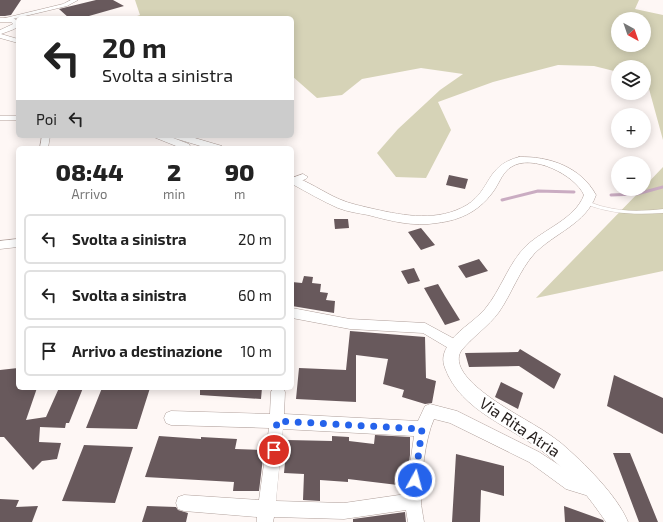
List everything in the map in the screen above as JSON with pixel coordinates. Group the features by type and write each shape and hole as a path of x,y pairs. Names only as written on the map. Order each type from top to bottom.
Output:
{"street":[{"path":"18,16 65,5 75,0"},
{"path":"2,20 16,16"},
{"path":"2,20 16,21"},
{"path":"0,32 10,29 16,23"},
{"path":"0,36 16,40"},
{"path":"0,118 16,118"},
{"path":"165,138 188,146"},
{"path":"182,138 204,146"},
{"path":"294,178 351,208 393,218 414,220 438,219 458,214 474,207 480,202 504,167 514,161 528,159 550,164 565,170 580,179 589,191 590,199 579,212 529,250 490,312 455,346 425,328 350,324 294,313"},
{"path":"0,245 16,243"},
{"name":"Via Rita Atria","path":"455,346 452,353 452,366 470,393 492,411 519,425 543,441 571,464 594,490 618,522"},
{"path":"265,516 277,421 278,392"},
{"path":"416,522 413,501 422,429 430,411 452,416 534,457 572,483 594,490"},
{"path":"171,418 277,421 422,429"},
{"path":"184,503 265,516 344,511 413,501"}],"lane":[{"path":"587,204 620,213 663,211"}],"shaded area":[{"path":"135,0 639,0 635,9 649,12 611,12 611,52 651,52 651,12 663,15 663,140 651,96 651,60 611,60 611,70 594,66 558,65 493,82 438,102 451,130 426,178 396,177 377,153 398,129 440,90 463,74 421,68 362,79 342,95 317,98 294,78 294,16 137,16 140,15"},
{"path":"663,167 663,271 536,298 635,196 651,196 651,180"}],"building":[{"path":"0,0 21,0 11,15 0,16"},
{"path":"96,0 113,0 124,6 89,16 67,16 59,9"},
{"path":"449,175 468,179 465,189 446,185"},
{"path":"334,219 348,219 349,228 335,229"},
{"path":"421,228 435,245 421,250 408,232"},
{"path":"479,259 488,271 466,278 458,266"},
{"path":"414,268 420,281 408,284 401,271"},
{"path":"304,276 313,277 312,283 321,284 320,292 328,293 326,300 335,301 334,313 294,306 294,282 302,283"},
{"path":"438,284 460,320 445,325 424,288"},
{"path":"350,331 425,337 426,378 436,381 432,403 425,404 402,397 404,390 383,384 388,359 356,355 356,402 296,399 299,368 346,370"},
{"path":"520,349 561,374 554,389 519,366 469,367 465,353 518,352"},
{"path":"16,368 16,390 36,390 26,420 46,417 58,390 82,390 69,423 66,423 65,428 40,427 39,442 61,443 57,459 42,461 33,470 4,437 0,437 0,370"},
{"path":"614,375 663,398 663,434 607,406"},
{"path":"501,382 523,393 518,409 495,397"},
{"path":"101,390 149,390 137,429 86,428"},
{"path":"200,390 262,390 261,399 200,395"},
{"path":"375,435 410,437 410,455 406,486 348,479 348,482 320,480 320,501 303,500 304,474 284,473 287,440 332,441 332,436 349,437 349,441 374,444"},
{"path":"159,436 201,439 201,437 237,439 235,449 264,450 259,491 233,491 234,482 145,477"},
{"path":"84,445 133,447 115,503 62,501"},
{"path":"613,453 630,453 658,522 639,522"},
{"path":"456,454 504,466 504,496 481,490 480,522 452,522"},
{"path":"0,499 19,500 16,507 38,506 32,522 0,522"},
{"path":"147,506 176,507 178,510 188,513 186,522 142,522"},
{"path":"564,506 603,520 604,522 565,522"},
{"path":"405,512 406,522 353,522 353,519"}],"waterway":[{"path":"651,190 663,187"},
{"path":"502,200 538,191 574,192"}],"route":[{"path":"274,450 277,421 422,429 415,480"}]}
